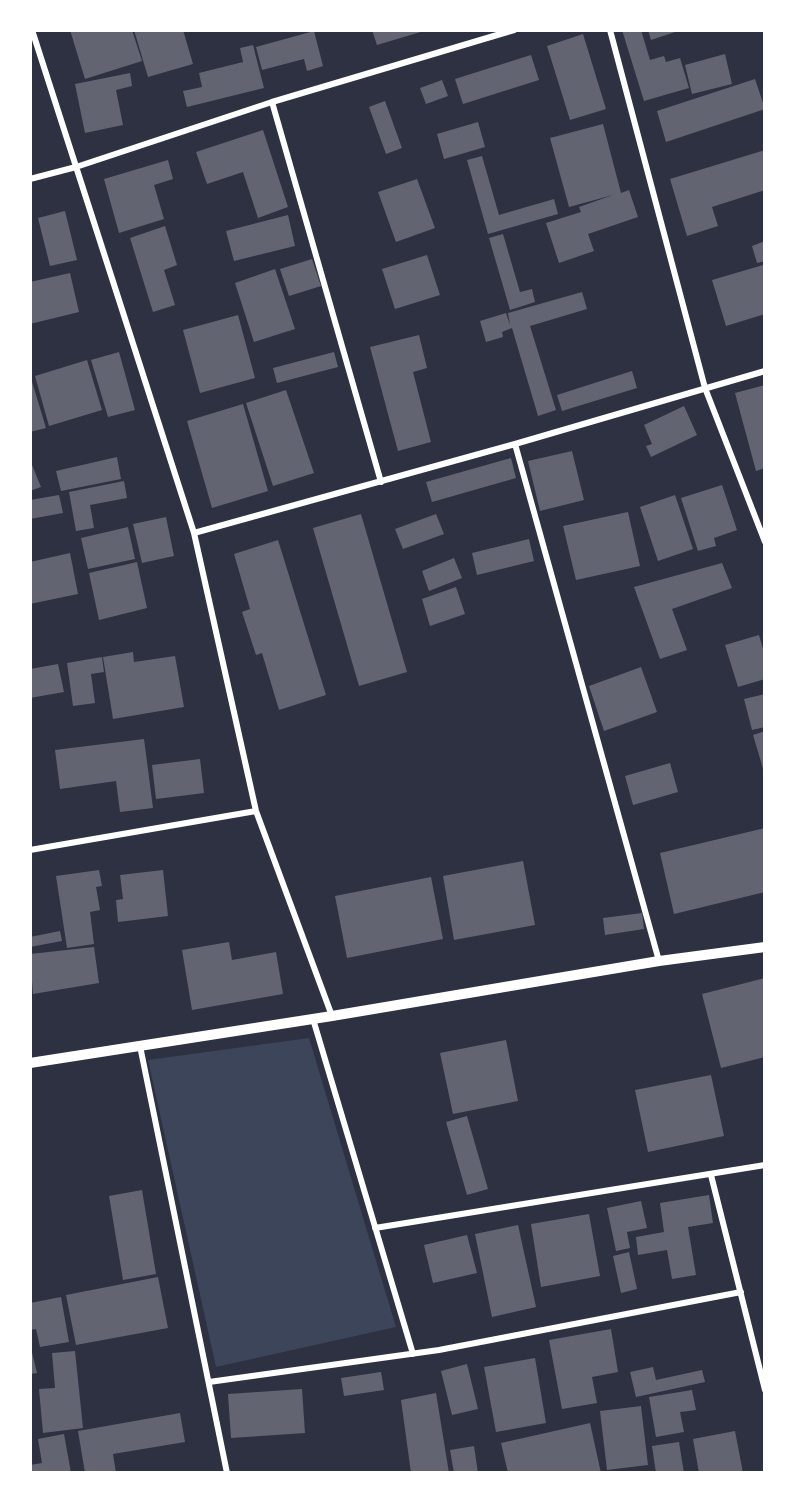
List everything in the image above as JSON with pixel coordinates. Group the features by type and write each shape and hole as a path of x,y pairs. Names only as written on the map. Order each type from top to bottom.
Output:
{"street":[{"path":"32,30 194,533 256,811 333,1016"},
{"path":"30,178 76,167 272,102 514,30"},
{"path":"610,30 705,388 763,525 765,542"},
{"path":"272,102 381,482"},
{"path":"194,533 515,444 765,371"},
{"path":"515,444 659,961"},
{"path":"30,850 256,811"},
{"path":"30,1063 333,1016 659,961 765,947"},
{"path":"313,1019 413,1354"},
{"path":"140,1046 227,1473"},
{"path":"375,1228 765,1166"},
{"path":"711,1175 765,1390"},
{"path":"209,1382 413,1354 741,1292"}],"shaded area":[{"path":"309,1038 396,1327 216,1367 148,1060"}],"building":[{"path":"70,30 132,30 142,61 85,79"},
{"path":"134,30 183,30 193,64 148,77"},
{"path":"372,30 424,30 424,31 377,45"},
{"path":"622,30 641,30 650,60 664,56 666,62 680,58 689,88 644,101"},
{"path":"648,30 681,30 651,40"},
{"path":"314,31 323,66 307,71 304,59 262,70 256,47"},
{"path":"583,34 606,109 570,120 547,46"},
{"path":"253,45 264,88 187,107 183,91 202,87 199,73 243,62 240,48"},
{"path":"725,54 732,84 692,94 685,65"},
{"path":"531,55 539,80 463,104 455,79"},
{"path":"130,73 132,86 116,90 123,125 85,133 75,84"},
{"path":"755,79 765,109 666,142 657,111"},
{"path":"442,80 448,96 426,104 420,88"},
{"path":"385,101 402,148 386,154 369,107"},
{"path":"478,122 485,147 444,159 437,134"},
{"path":"603,124 621,193 629,190 638,217 588,234 594,251 559,263 546,223 581,212 579,207 613,195 569,207 550,138"},
{"path":"263,130 288,207 258,218 243,172 207,184 196,152"},
{"path":"765,150 765,190 712,207 718,226 687,236 670,179"},
{"path":"482,156 499,215 554,199 558,214 488,234 467,160"},
{"path":"168,160 173,179 154,185 164,219 119,233 104,179"},
{"path":"417,179 435,228 396,242 378,192"},
{"path":"65,211 77,260 50,266 38,218"},
{"path":"288,215 295,246 234,261 226,231"},
{"path":"165,226 177,265 164,270 175,305 153,312 130,238"},
{"path":"503,234 520,292 532,289 535,302 510,310 489,238"},
{"path":"765,241 765,261 757,263 752,246"},
{"path":"427,255 440,295 395,309 382,269"},
{"path":"312,259 321,286 289,296 280,269"},
{"path":"763,265 765,314 726,326 712,280"},
{"path":"275,269 295,329 254,342 235,283"},
{"path":"70,273 79,312 30,324 30,282"},
{"path":"582,292 587,309 530,326 556,410 538,416 512,328 502,332 503,337 486,342 480,321 506,313 510,325 508,313"},
{"path":"238,315 255,378 200,393 183,330"},
{"path":"419,335 427,368 413,372 431,442 398,451 370,347"},
{"path":"119,352 135,410 108,417 91,360"},
{"path":"334,352 338,367 277,383 273,368"},
{"path":"87,360 102,410 49,426 35,376"},
{"path":"632,371 637,388 562,411 557,395"},
{"path":"30,375 46,428 30,432"},
{"path":"765,385 765,468 756,471 735,393"},
{"path":"286,390 314,473 273,486 246,403"},
{"path":"243,404 268,491 212,508 187,421"},
{"path":"684,406 697,435 651,457 646,446 652,444 644,425"},
{"path":"572,451 584,500 540,511 528,461"},
{"path":"117,457 121,479 61,491 56,471"},
{"path":"511,458 516,478 432,502 426,482"},
{"path":"30,460 41,487 30,491"},
{"path":"124,481 127,498 90,505 94,528 76,531 69,492"},
{"path":"722,485 737,530 714,538 716,546 698,551 681,498"},
{"path":"59,495 63,513 30,519 30,500"},
{"path":"675,495 693,549 658,561 640,507"},
{"path":"628,512 640,566 576,580 563,526"},
{"path":"361,514 407,672 359,686 313,528"},
{"path":"436,514 444,534 403,549 395,529"},
{"path":"166,517 174,556 142,563 133,524"},
{"path":"128,527 135,559 88,569 81,538"},
{"path":"529,539 534,561 477,575 472,553"},
{"path":"278,540 326,695 279,710 262,653 256,655 242,612 250,609 234,554"},
{"path":"70,553 78,594 30,604 30,562"},
{"path":"454,558 462,578 429,591 422,571"},
{"path":"137,562 147,608 99,620 89,573"},
{"path":"722,563 732,588 672,609 687,650 660,659 634,587"},
{"path":"456,587 465,614 430,626 422,599"},
{"path":"759,635 765,656 765,679 738,687 725,645"},
{"path":"133,652 134,662 175,656 184,707 113,719 103,657"},
{"path":"102,657 104,672 91,674 95,703 73,706 67,663"},
{"path":"58,664 64,692 30,698 30,669"},
{"path":"641,667 657,712 604,731 589,686"},
{"path":"765,694 765,727 752,730 744,699"},
{"path":"765,731 765,772 764,772 753,735"},
{"path":"144,739 153,808 120,812 116,781 60,789 55,750"},
{"path":"200,759 204,793 156,799 152,765"},
{"path":"670,763 678,792 633,805 625,776"},
{"path":"765,828 765,892 674,914 660,853"},
{"path":"523,861 535,925 454,940 443,876"},
{"path":"99,870 102,886 96,887 100,910 90,912 94,944 67,948 56,876"},
{"path":"163,870 168,916 118,922 116,900 123,899 120,875"},
{"path":"431,877 443,939 347,958 335,896"},
{"path":"642,913 644,929 605,935 603,918"},
{"path":"60,931 62,941 30,947 30,937"},
{"path":"229,942 232,960 276,952 283,994 192,1010 182,950"},
{"path":"94,947 99,983 33,994 30,954"},
{"path":"765,978 765,1057 721,1068 702,994"},
{"path":"506,1040 518,1101 453,1114 440,1053"},
{"path":"711,1075 724,1136 648,1152 635,1090"},
{"path":"467,1116 488,1189 467,1195 446,1122"},
{"path":"142,1190 156,1274 123,1280 109,1196"},
{"path":"709,1195 713,1223 688,1227 696,1275 672,1279 667,1250 638,1255 636,1237 664,1232 660,1203"},
{"path":"641,1201 647,1228 627,1232 630,1248 616,1251 607,1208"},
{"path":"589,1214 600,1276 541,1287 531,1224"},
{"path":"518,1225 536,1307 492,1317 475,1234"},
{"path":"467,1235 477,1273 433,1283 424,1245"},
{"path":"629,1252 637,1289 621,1293 613,1256"},
{"path":"158,1277 168,1328 76,1345 66,1295"},
{"path":"61,1297 69,1342 40,1347 36,1329 30,1330 30,1303"},
{"path":"611,1329 618,1372 592,1377 597,1403 562,1409 549,1340"},
{"path":"30,1344 37,1373 30,1374"},
{"path":"75,1351 83,1428 43,1433 39,1389 55,1388 52,1353"},
{"path":"535,1358 546,1423 496,1432 484,1367"},
{"path":"467,1364 478,1409 452,1415 441,1371"},
{"path":"653,1367 656,1380 702,1370 705,1382 636,1397 630,1372"},
{"path":"381,1372 384,1390 344,1396 341,1378"},
{"path":"302,1389 305,1433 231,1438 228,1394"},
{"path":"692,1390 696,1410 680,1412 684,1432 656,1437 649,1397"},
{"path":"436,1393 449,1473 411,1473 401,1400"},
{"path":"641,1406 648,1465 607,1470 600,1411"},
{"path":"180,1413 185,1442 113,1454 116,1473 85,1473 78,1431"},
{"path":"590,1423 601,1473 508,1473 501,1443"},
{"path":"735,1431 743,1473 699,1473 693,1439"},
{"path":"64,1434 71,1473 30,1473 30,1465 42,1463 38,1439"},
{"path":"679,1442 684,1473 656,1473 652,1446"},
{"path":"474,1446 478,1473 454,1473 450,1450"}]}
